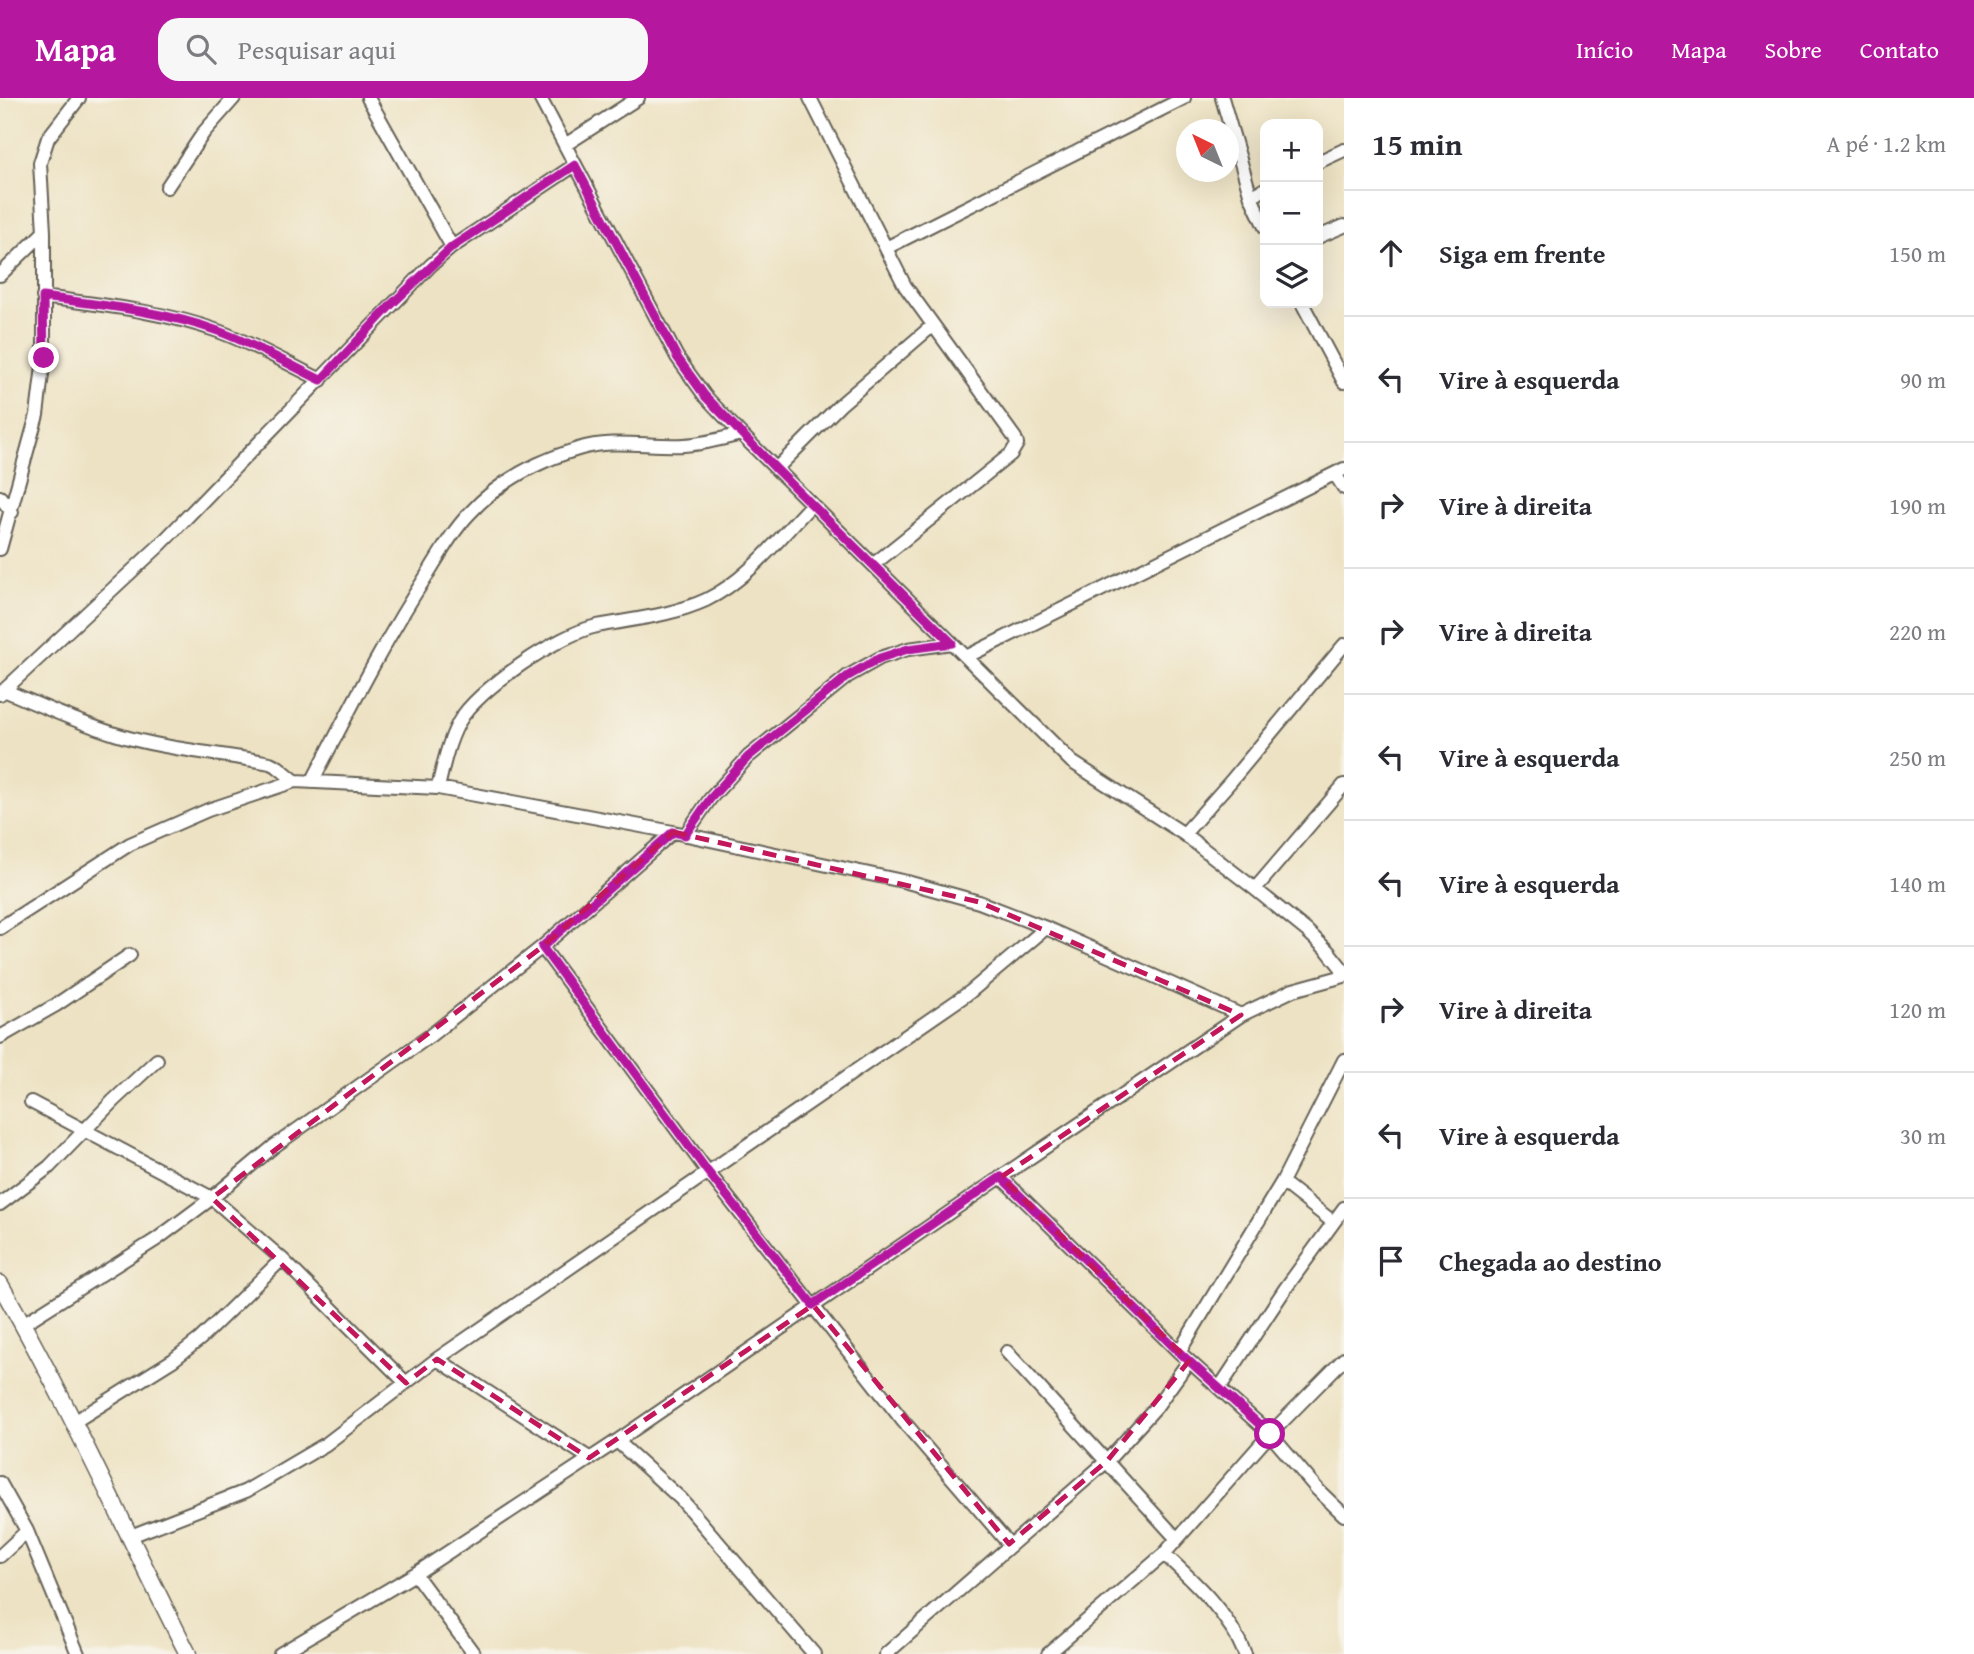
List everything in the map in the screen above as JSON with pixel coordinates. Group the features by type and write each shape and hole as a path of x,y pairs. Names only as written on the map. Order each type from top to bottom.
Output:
{"street":[{"path":"0,550 37,415 44,358 44,232 40,163 48,138 79,98"},
{"path":"167,187 204,132 234,98"},
{"path":"368,98 452,247"},
{"path":"280,1654 415,1574 617,1441 1241,1014 1293,990 1344,973 1314,938 1255,888 1184,834 1072,762 705,396 677,357 540,98"},
{"path":"565,145 638,98"},
{"path":"810,98 905,286 1017,444 1011,454 874,564"},
{"path":"886,248 1184,98"},
{"path":"1222,98 1251,197 1260,216"},
{"path":"1323,160 1344,150"},
{"path":"295,781 270,763 191,752 117,734 2,692 160,545 392,304 452,247 575,165"},
{"path":"1251,197 1260,192"},
{"path":"1323,235 1344,226"},
{"path":"0,275 44,232"},
{"path":"43,297 139,312 219,331 321,380"},
{"path":"1305,308 1344,382"},
{"path":"776,469 840,405 932,326"},
{"path":"313,780 370,671 413,597 470,512 501,486 535,465 580,448 616,442 682,445 705,443 741,434"},
{"path":"966,657 1340,472 1344,488"},
{"path":"0,496 12,512"},
{"path":"438,788 446,755 460,721 476,700 514,670 555,644 594,626 635,620 706,600 747,570 812,504"},
{"path":"23,1324 157,1239 273,1147 430,1035 542,947 679,833 748,757 848,676 880,658 908,649 952,643"},
{"path":"1184,834 1344,645"},
{"path":"0,928 130,844 208,810 295,781 438,788 679,833 907,882 979,902 1046,928 1241,1014"},
{"path":"1255,888 1344,785"},
{"path":"128,1537 246,1491 326,1444 438,1359 970,992 1046,928"},
{"path":"542,947 708,1172 902,1421 1009,1544"},
{"path":"0,1037 56,1005 130,955"},
{"path":"0,1204 49,1167 113,1101 158,1060"},
{"path":"1179,1352 1282,1182 1344,1060"},
{"path":"31,1102 212,1198 282,1259 406,1384"},
{"path":"1001,1177 1179,1352 1270,1434 1318,1490 1344,1515"},
{"path":"1282,1182 1333,1222"},
{"path":"1220,1387 1285,1289 1344,1208"},
{"path":"74,1422 173,1360 200,1339 282,1259"},
{"path":"0,1284 74,1422 128,1537 188,1654"},
{"path":"1007,1352 1177,1539"},
{"path":"438,1359 589,1458"},
{"path":"1048,1654 1164,1554 1270,1434 1344,1359"},
{"path":"886,1654 1107,1461 1156,1407 1189,1361"},
{"path":"617,1441 681,1499 814,1654"},
{"path":"0,1483 27,1531 78,1654"},
{"path":"0,1556 27,1531"},
{"path":"1164,1554 1186,1574 1224,1617 1245,1654"},
{"path":"415,1574 474,1654"}],"highlighted area":[{"path":"673,832 979,902 1241,1015 1001,1177 1189,1361 1107,1461 1009,1544 813,1305 589,1458 437,1359 406,1383 212,1198 542,947"}],"route":[{"path":"44,358 43,297 175,319 219,331 321,380 392,304 452,247 575,165 677,357 705,396 952,643 908,649 880,658 848,676 748,757 710,799 685,835 673,832 542,947 708,1172 813,1305 1001,1177 1179,1352 1270,1434"}]}
